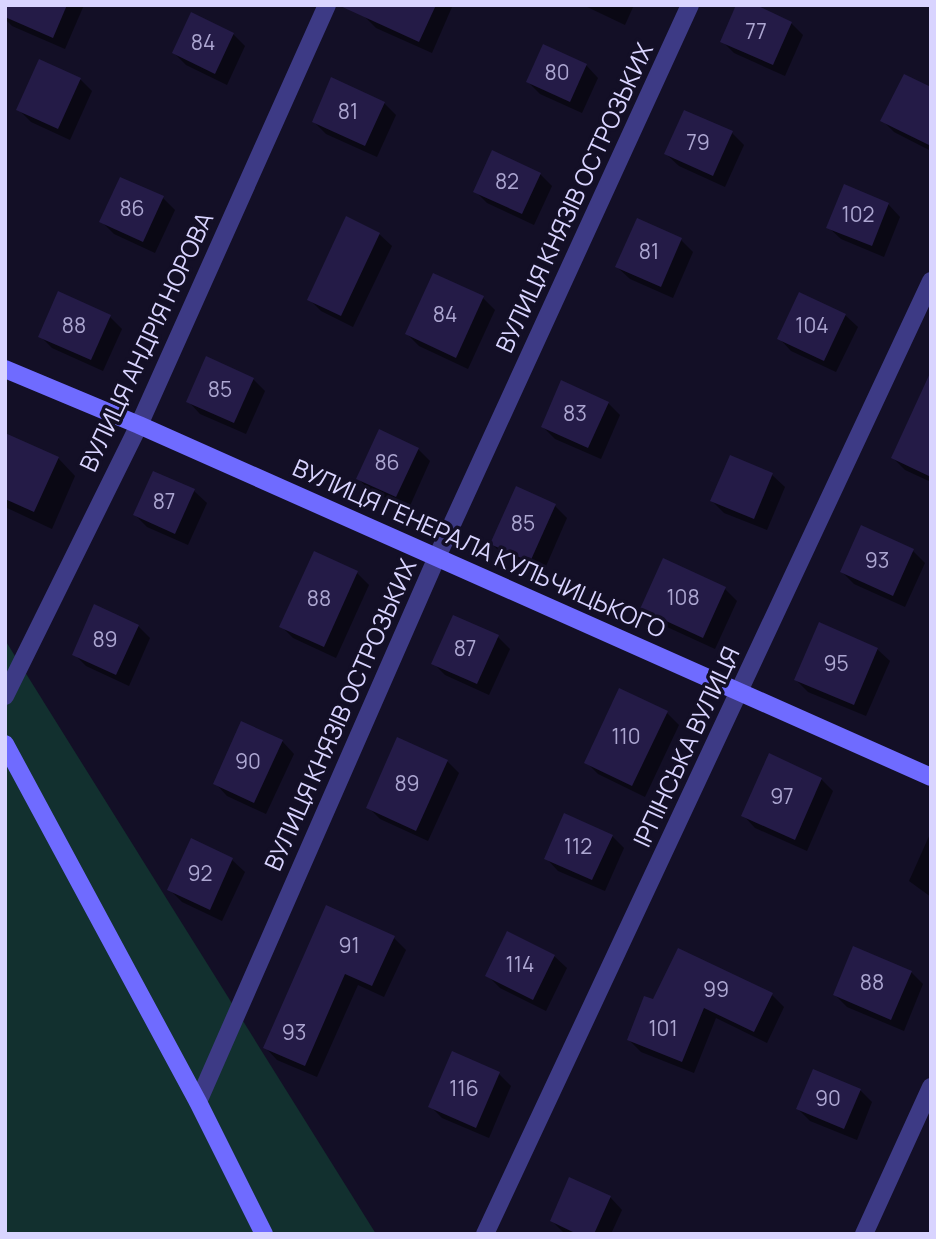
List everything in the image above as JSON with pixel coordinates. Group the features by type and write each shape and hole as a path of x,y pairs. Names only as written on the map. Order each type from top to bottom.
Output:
{"street":[{"name":"ВУЛИЦЯ АНДРІЯ НОРОВА","path":"5,696 139,425 327,5"},
{"name":"ВУЛИЦЯ КНЯЗІВ ОСТРОЗЬКИХ","path":"198,1102 437,557 690,5"},
{"name":"ІРПІНСЬКА ВУЛИЦЯ","path":"485,1234 931,281"},
{"name":"ВУЛИЦЯ ГЕНЕРАЛА КУЛЬЧИЦЬКОГО","path":"5,369 139,425 931,777"},
{"path":"5,744 198,1102 264,1234"},
{"path":"864,1234 931,1087"}],"green space":[{"path":"5,640 376,1234 5,1234"}],"building":[{"path":"5,5 67,5 53,38 5,17"},
{"path":"338,5 436,5 419,42"},
{"path":"736,5 756,5 792,22 773,65 720,42"},
{"path":"191,12 234,33 215,74 172,53"},
{"path":"543,44 587,64 570,102 526,82"},
{"path":"39,59 81,78 58,129 16,110"},
{"path":"904,74 931,87 931,146 880,121"},
{"path":"331,77 385,102 365,146 312,122"},
{"path":"684,110 733,131 713,176 664,154"},
{"path":"492,150 541,173 522,214 473,192"},
{"path":"120,177 164,196 143,242 99,222"},
{"path":"844,184 889,203 872,246 826,228"},
{"path":"346,216 380,233 341,316 307,300"},
{"path":"637,218 682,238 661,287 615,267"},
{"path":"433,273 484,296 456,358 405,334"},
{"path":"58,291 111,315 91,360 38,337"},
{"path":"799,292 846,314 824,361 777,339"},
{"path":"206,356 254,378 234,423 186,402"},
{"path":"931,371 931,477 891,458"},
{"path":"561,380 609,402 588,448 541,427"},
{"path":"379,429 419,448 396,497 356,479"},
{"path":"5,433 59,457 34,512 5,499"},
{"path":"730,455 773,473 754,519 710,501"},
{"path":"153,471 195,489 175,534 133,515"},
{"path":"516,486 556,504 530,562 490,544"},
{"path":"861,525 914,549 893,596 840,572"},
{"path":"314,551 358,571 324,647 279,627"},
{"path":"663,558 726,587 703,638 640,609"},
{"path":"94,604 139,625 116,675 72,655"},
{"path":"453,615 499,635 477,684 431,664"},
{"path":"819,622 878,648 854,705 794,680"},
{"path":"619,688 668,711 632,786 584,763"},
{"path":"241,721 283,740 254,803 213,784"},
{"path":"397,737 448,760 416,831 366,808"},
{"path":"769,753 822,778 795,840 741,816"},
{"path":"564,813 613,835 592,880 544,859"},
{"path":"191,838 233,858 210,910 167,890"},
{"path":"326,905 395,936 372,986 345,974 305,1066 263,1048"},
{"path":"507,931 555,955 533,1000 485,976"},
{"path":"853,946 912,971 891,1020 833,995"},
{"path":"678,948 773,993 754,1032 704,1008 682,1062 627,1040 644,996 653,999"},
{"path":"452,1051 500,1072 476,1128 428,1107"},
{"path":"813,1069 861,1089 844,1129 796,1109"},
{"path":"569,1177 611,1196 594,1234 577,1234 550,1221"}]}
